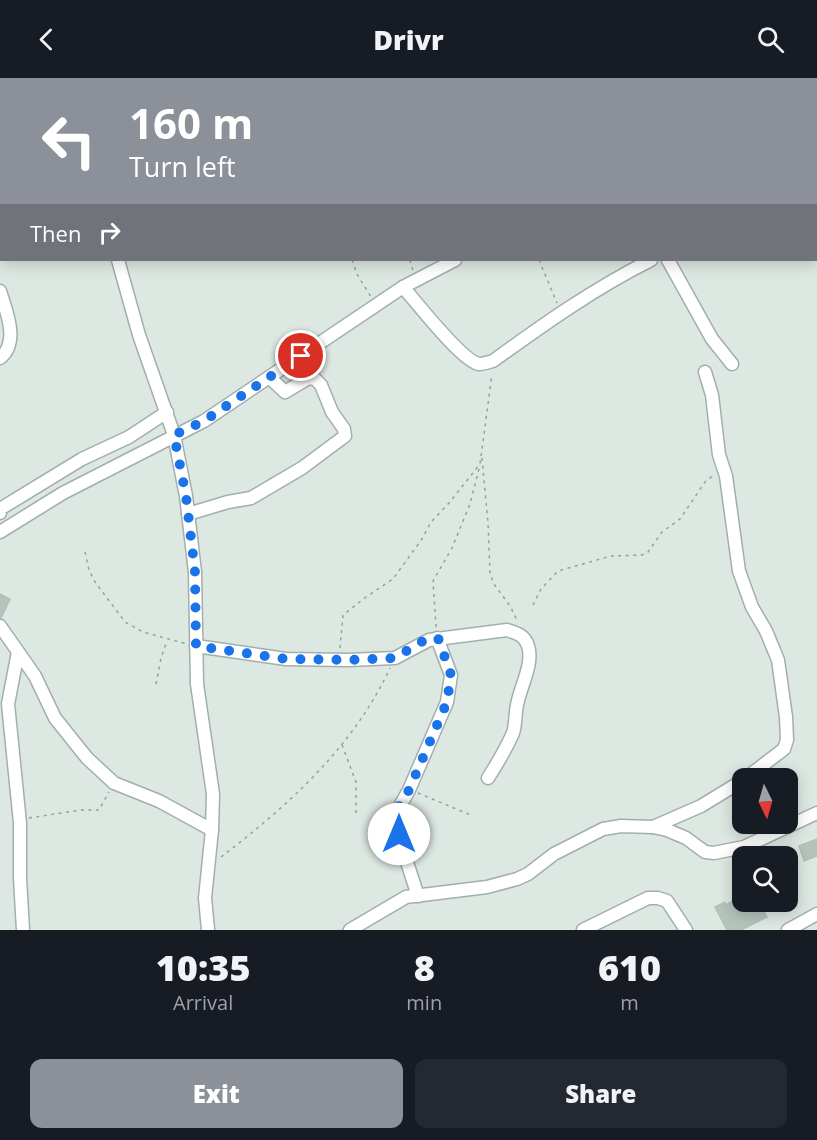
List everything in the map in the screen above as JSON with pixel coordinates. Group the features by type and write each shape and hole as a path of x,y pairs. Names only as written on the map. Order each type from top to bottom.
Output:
{"street":[{"path":"118,261 139,335 174,435 188,514 195,572 197,684 213,794 205,898 208,930"},
{"path":"167,412 0,509 3,530 63,493 204,421 403,287 453,261"},
{"path":"403,287 456,347 470,360 481,364 493,361 561,312 626,272 649,261"},
{"path":"669,261 712,339 732,364"},
{"path":"0,291 10,327 10,340 7,351 0,358"},
{"path":"705,372 712,395 719,452 726,476 739,571 752,607 766,631 778,660 786,717 787,740 784,749 759,768"},
{"path":"188,514 251,498 302,468 345,436 344,429 332,412 321,385 315,379 305,380 285,392 268,377"},
{"path":"0,626 35,676 51,711 87,758 114,783 149,796 212,830"},
{"path":"196,646 286,659 395,658 421,642 438,638 507,630 517,633 527,642 530,654 528,665 517,705 514,730 488,778"},
{"path":"418,896 395,817 447,702 450,671 438,638"},
{"path":"18,652 8,704 20,823 20,878 24,930"},
{"path":"653,827 701,806 732,787"},
{"path":"350,930 406,897 487,887 518,879 554,854 603,829 621,826 653,827 686,838 699,848 714,853 744,848 817,813"},
{"path":"583,930 648,898 658,898 667,901 686,930"},
{"path":"788,930 817,914"}],"path":[{"path":"352,261 375,306"},
{"path":"539,261 561,312"},
{"path":"438,638 433,581 452,548 470,504 482,458 492,388 493,361"},
{"path":"482,458 486,489 490,576 510,606 527,642"},
{"path":"533,605 541,589 558,572 611,556 642,555 648,552 660,534 682,517 705,482 716,473 722,463"},
{"path":"330,660 341,644 343,615 393,579 422,539 431,522 449,504 480,464"},
{"path":"85,552 94,582 125,622 143,632 196,646"},
{"path":"156,684 161,658 168,640"},
{"path":"209,866 271,819 303,788 342,744 366,712 395,658"},
{"path":"342,744 356,782 356,813"},
{"path":"20,823 29,818 81,810 99,810 114,783"},
{"path":"409,790 473,816"}],"building":[{"path":"0,594 10,599 1,618 0,618"},
{"path":"817,839 817,856 804,861 799,846"},
{"path":"732,901 732,912 764,912 767,917 741,930 727,930 715,907 725,902 726,905"}],"route":[{"path":"301,356 204,421 174,435 186,496 195,572 196,646 286,659 348,660 395,658 421,642 438,638 450,671 450,689 447,702 409,790 395,813 399,834"}]}
